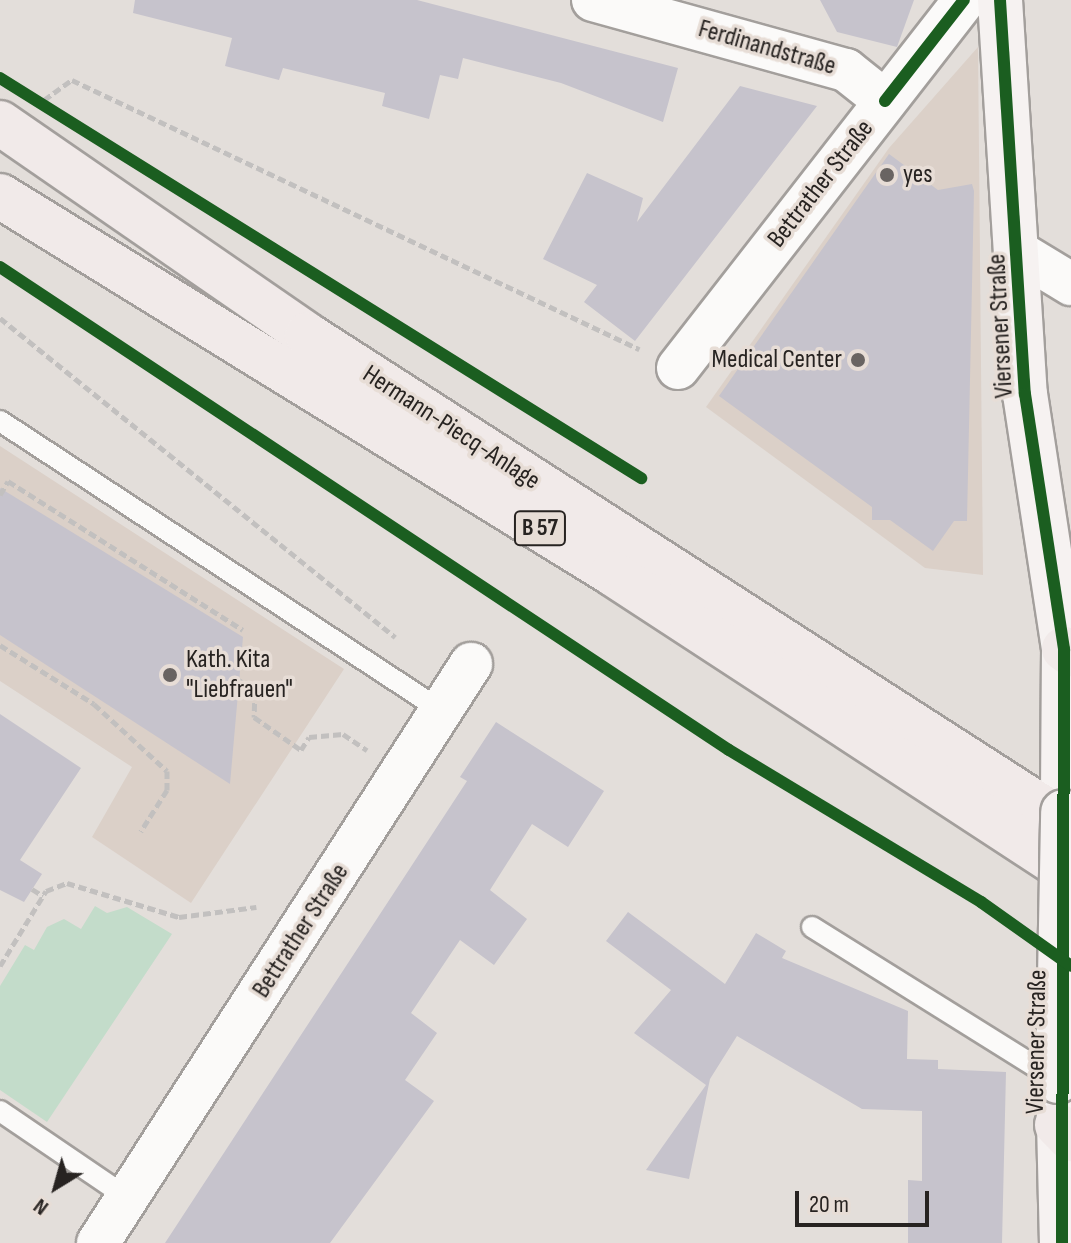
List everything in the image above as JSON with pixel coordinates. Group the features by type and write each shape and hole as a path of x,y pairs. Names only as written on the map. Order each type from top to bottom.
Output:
{"main road":[{"name":"Viersener Straße","path":"1000,0 1020,253 1025,394 1069,645 1068,815 1058,1081 1064,1132 1062,1243"},
{"name":"Hermann-Piecq-Anlage","path":"0,123 307,335 1068,815"},
{"name":"Hermann-Piecq-Anlage","path":"0,196 612,573 1071,873"}],"street":[{"name":"Ferdinandstraße","path":"593,0 846,70 885,101"},
{"name":"Bettrather Straße","path":"678,368 964,0"},
{"path":"1020,253 1071,284"},
{"name":"Bettrather Straße","path":"98,1243 404,774 457,687"}],"lane":[{"path":"0,421 457,687"},
{"path":"812,927 1058,1081"},
{"path":"0,1111 128,1198"}],"path":[{"path":"40,103 72,80 678,368"},
{"path":"0,318 457,687"},
{"path":"0,495 8,481 243,630"},
{"path":"0,645 94,704 167,771 167,790 141,831"},
{"path":"239,680 255,691 254,717 301,750 309,737 343,734 404,774"},
{"path":"0,966 43,896 67,883 179,917 256,907"},
{"path":"32,889 43,896"}],"shaded area":[{"name":"Medical Center","path":"978,47 983,575 925,568 706,407 889,148"},
{"name":"Kath. Kita \"Liebfrauen\"","path":"0,446 344,669 191,903 92,837 132,767 0,681"}],"green space":[{"path":"95,906 107,913 127,907 172,934 47,1122 0,1090 0,986 25,945 34,950 47,927 64,919 81,929"}],"building":[{"path":"135,0 417,0 678,68 663,122 561,83 463,58 458,79 440,75 429,119 382,106 385,93 283,68 279,80 225,66 232,38 133,13"},
{"path":"820,0 914,0 897,47 837,32"},
{"path":"740,86 817,106 635,341 584,302 597,285 543,259 587,173 643,198 637,222"},
{"name":"Medical Center","path":"889,154 938,190 972,184 974,191 967,521 954,521 933,551 890,520 872,520 872,507 719,396"},
{"path":"0,488 243,637 230,784 0,635"},
{"path":"0,714 81,768 20,860 42,874 24,902 0,890"},
{"path":"496,722 604,791 568,847 532,824 490,890 527,919 494,965 460,940 411,1013 437,1033 405,1080 434,1101 330,1243 165,1243 467,781 460,777"},
{"path":"628,912 725,984 756,933 786,951 782,958 908,1011 907,1059 938,1060 938,1069 1006,1072 1002,1243 908,1243 908,1180 922,1181 922,1111 862,1109 737,1036 710,1079 689,1179 646,1170 706,1085 634,1033 671,990 606,941"}],"cycle path":[{"path":"885,101 964,0"},
{"path":"1000,0 1025,394 1064,649 1062,1243"},
{"path":"0,78 641,478"},
{"path":"0,267 729,750 981,902 1071,966"}],"place":[{"name":"yes","path":"887,175"},
{"name":"Medical Center","path":"858,360"},
{"name":"Kath. Kita \"Liebfrauen\"","path":"170,675"}]}
